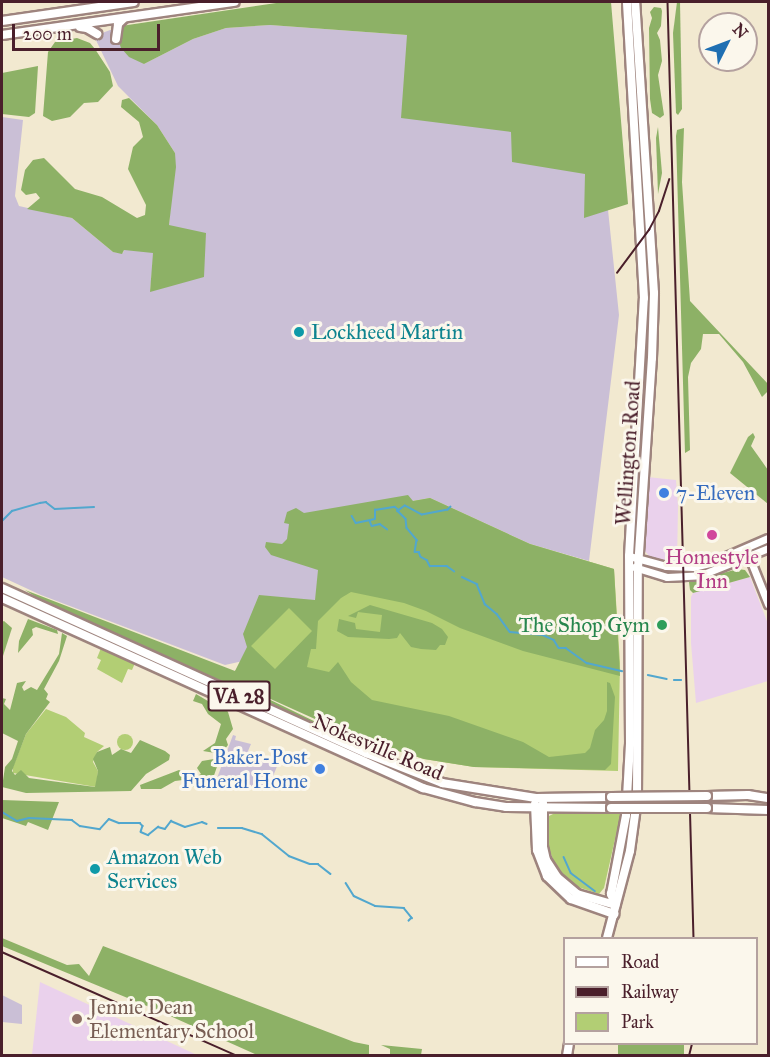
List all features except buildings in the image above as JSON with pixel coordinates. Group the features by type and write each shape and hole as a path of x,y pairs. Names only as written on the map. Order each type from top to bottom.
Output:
{"main road":[{"path":"69,11 88,2"},
{"path":"2,21 134,2"},
{"path":"2,35 235,2"},
{"name":"Wellington Road","path":"614,909 611,894 626,815 630,744 629,560 643,349 645,273 627,2"},
{"name":"Wellington Road","path":"607,937 630,851 637,800 638,568 654,293 635,2"},
{"path":"116,39 118,24 124,18"},
{"path":"68,26 87,28 97,34"},
{"name":"Nokesville Road","path":"2,588 102,639 412,784 475,802 539,809 768,810"},
{"name":"Nokesville Road","path":"2,598 425,778 450,785 539,798 748,795 768,798"},
{"path":"539,798 537,850 547,876 571,899 614,909"}],"street":[{"path":"629,560 639,559 668,566 693,567 710,563 768,538"},
{"path":"746,548 768,604"},
{"path":"629,560 638,568 660,576 684,577 708,573 768,548"}],"shaded area":[{"path":"270,25 407,35 603,162 619,315 589,561 530,544 430,498 301,521 330,560 324,604 261,601 243,661 225,665 41,595 2,577 2,117 23,120 15,196 19,206 72,218 113,252 123,253 124,249 154,252 150,292 169,225 175,153 157,125 118,86 94,36 121,26 144,64 193,39 226,28"},
{"path":"647,477 676,480 677,564 650,557 643,549"},
{"path":"750,577 768,624 768,681 696,703 691,643 691,597 693,593"},
{"path":"233,735 236,736 235,740 251,744 248,751 278,764 269,786 213,789"},
{"name":"Jennie Dean Elementary School","path":"40,982 197,1055 32,1055"},
{"path":"2,995 22,1005 22,1024 2,1022"}],"green space":[{"path":"283,2 611,2 628,204 584,218 585,174 512,162 511,132 401,118 407,35 270,25 226,28 193,39 144,64 129,57 121,48 118,39 121,26"},
{"path":"677,2 680,2 682,109 678,115 676,113 673,33"},
{"path":"654,7 661,8 662,11 661,26 657,33 662,61 658,75 664,115 660,118 652,113 650,99 649,28 652,18 650,12"},
{"path":"77,38 90,43 95,49 110,72 113,86 98,102 84,103 70,117 52,121 43,116 48,52 55,42"},
{"path":"38,66 35,113 29,117 2,114 2,73"},
{"path":"129,98 157,125 175,153 176,167 169,225 206,233 204,277 150,292 153,253 124,250 122,254 113,252 72,218 27,209 40,198 36,193 26,195 21,190 25,170 33,160 44,158 75,189 102,197 137,218 145,215 146,205 128,169 133,147 143,137 139,122 121,107 122,100"},
{"path":"658,127 662,173 658,194 656,138"},
{"path":"684,128 682,182 690,301 768,384 768,391 762,397 743,362 719,334 703,334 701,349 691,363 688,377 690,450 685,453 676,136 677,130"},
{"path":"753,433 755,437 751,446 768,470 768,504 730,473 748,437"},
{"path":"408,495 413,501 430,498 530,544 614,569 620,676 523,651 460,628 404,603 351,592 341,598 318,621 316,649 311,649 307,667 329,672 338,662 351,682 372,700 449,716 523,742 549,757 585,753 590,748 595,730 604,720 607,711 607,682 610,683 615,697 611,764 605,770 474,767 424,759 357,738 231,681 318,723 318,727 44,602 25,590 235,671 247,647 243,634 259,595 315,600 318,570 271,555 265,547 266,542 282,544 287,539 289,524 284,523 287,512 296,508 304,513","holes":["289,608 312,631 275,669 251,646"]},
{"path":"430,498 530,544 614,569 620,663 618,771 474,767 424,759 357,738 235,671 243,661 261,601 324,604 330,560 301,521"},
{"path":"738,569 745,570 750,577 693,593 690,590 689,582"},
{"path":"370,605 432,623 442,629 448,637 445,645 440,645 436,650 421,649 411,647 400,633 397,638 389,639 348,637 337,631 339,619 355,623 356,629 380,632 382,615 358,612 356,618 348,616"},
{"path":"28,619 57,630 58,634 36,627 32,629 33,635 18,653 19,641"},
{"path":"4,621 12,628 2,659 2,622"},
{"path":"62,633 67,636 59,661 44,689 48,694 46,699 50,702 26,734 12,771 15,775 21,770 29,778 95,787 98,771 93,759 97,752 110,747 112,755 121,749 131,753 140,740 170,755 169,760 146,774 131,791 26,793 2,787 5,767 12,759 18,741 2,733 2,698 6,699 4,704 10,710 17,683 26,681 22,687 24,691 31,687 37,690 59,654"},
{"path":"101,648 135,663 132,670 128,669 122,683 97,669 101,660 97,658"},
{"path":"196,694 225,708 228,712 233,729 226,739 228,745 221,754 203,751 215,743 221,724 208,714 202,704 193,701"},
{"path":"46,709 66,717 85,733 84,737 104,746 97,752 93,762 98,771 96,787 13,773 13,767 26,734"},
{"path":"125,734 133,742 125,750 117,742"},
{"path":"220,758 210,787 194,787 183,780 175,781 161,789 141,789 140,785 179,770 189,775 199,775 201,774 197,768 202,761"},
{"path":"2,800 59,802 48,830 28,822 26,826 2,818"},
{"path":"555,813 621,813 604,888 599,894 575,886 561,874 554,863 548,845 547,823 549,816"},
{"path":"2,938 67,965 79,964 89,976 103,946 354,1042 369,1045 369,1055 257,1055 159,1011 2,946"},
{"path":"381,1045 422,1049 421,1055 390,1055 390,1049"},
{"path":"618,1045 684,1045 684,1056 618,1056"}],"waterway":[{"path":"2,521 12,511 46,502 55,509 94,507"},
{"path":"451,507 448,510 422,515 405,506 398,511 406,519 407,528 417,540 415,552 419,552 430,566 447,566 454,571"},
{"path":"352,516 356,523 375,519 375,510 395,507 399,510"},
{"path":"370,521 372,526 380,524 387,529"},
{"path":"462,577 477,584 485,604 497,614 510,632 543,635 554,640 559,648 566,648 587,663 622,671"},
{"path":"648,675 667,679"},
{"path":"674,680 681,680"},
{"path":"2,812 17,821 29,818 72,820 80,826 100,829 109,819 119,823 140,823 143,826 141,832 148,835 158,827 165,829 171,821 185,827 202,822 207,824"},
{"path":"218,828 242,828 262,834 289,856 310,864 318,864 331,874"},
{"path":"564,857 571,873 595,891"},
{"path":"346,883 354,896 375,906 404,908 412,918 409,921"}],"railway":[{"path":"668,2 694,937"},
{"path":"617,273 649,230 659,211 669,180"},
{"path":"2,952 238,1056"},
{"path":"689,1056 692,1045"}],"place":[{"name":"Lockheed Martin","path":"299,332"},
{"name":"7-Eleven","path":"664,493"},
{"name":"Homestyle Inn","path":"712,535"},
{"name":"The Shop Gym","path":"662,625"},
{"name":"Baker-Post Funeral Home","path":"320,769"},
{"name":"Amazon Web Services","path":"95,869"},
{"name":"Jennie Dean Elementary School","path":"77,1019"}]}
